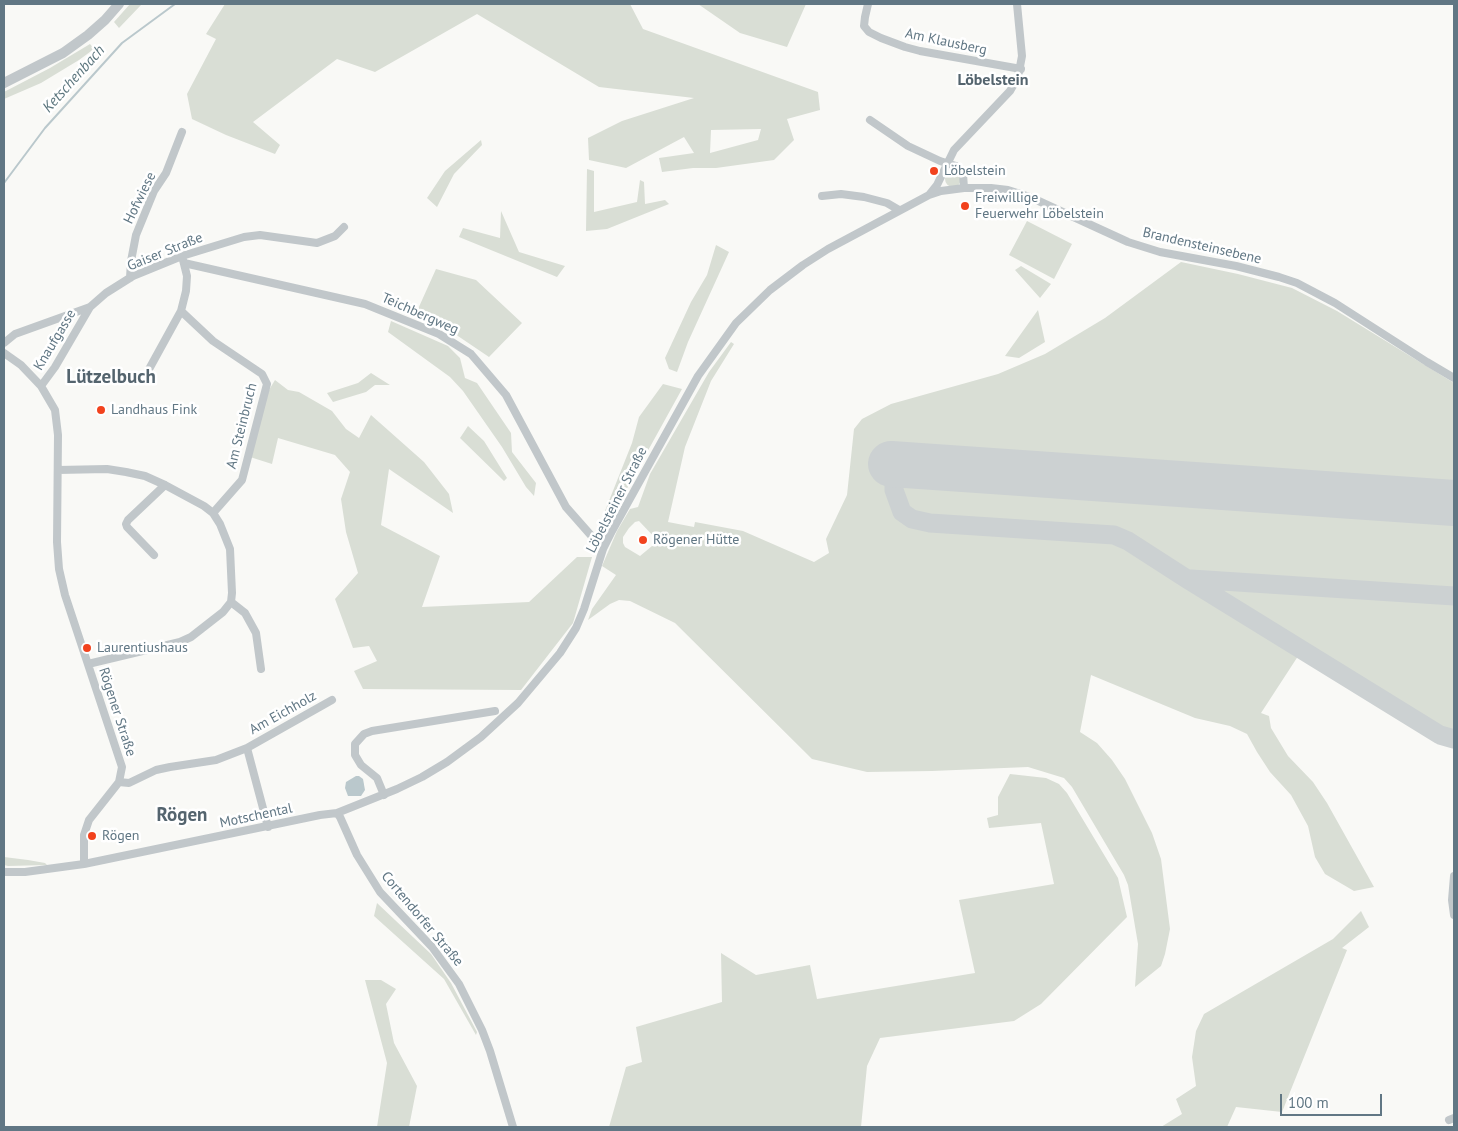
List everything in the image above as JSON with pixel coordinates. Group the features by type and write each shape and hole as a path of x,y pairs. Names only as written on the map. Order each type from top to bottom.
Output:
{"street":[{"path":"4,83 63,52 88,35 119,4"},
{"name":"Am Klausberg","path":"868,4 864,17 864,26 869,32 881,38 920,51 1021,70"},
{"path":"929,195 937,184 954,150 1010,91 1016,82 1021,70 1022,56 1018,4"},
{"path":"870,120 908,146 956,166 962,171 964,188"},
{"name":"Hofwiese","path":"130,278 136,235 154,191 166,174 182,132"},
{"name":"Brandensteinsebene","path":"929,195 941,191 964,188 1008,190 1030,197 1120,238 1160,252 1236,266 1297,283 1335,303 1454,378"},
{"path":"822,196 842,194 864,197 887,203 899,210"},
{"name":"Löbelsteiner Straße","path":"336,813 384,795 447,762 481,737 518,703 560,653 576,628 603,549 698,376 736,324 770,290 803,265 828,249 929,195"},
{"name":"Gaiser Straße","path":"4,343 15,334 90,307 130,278 244,237 260,235 317,243 335,236 344,227"},
{"path":"148,377 148,372 181,311 186,291 187,276 183,259"},
{"name":"Teichbergweg","path":"183,259 365,304 439,334 472,354 506,395 566,507 603,549"},
{"name":"Knaufgasse","path":"41,386 55,367 90,307"},
{"name":"Am Steinbruch","path":"181,311 213,341 260,372 267,380 242,480 213,514"},
{"name":"Rögener Straße","path":"4,353 21,365 41,386 55,410 58,420 57,542 59,569 65,595 121,762 122,773 119,782"},
{"path":"58,470 107,469 145,476 165,485 204,506 213,514 220,524 230,549 231,602 224,612 191,637 180,642 88,664"},
{"path":"154,555 126,524 165,485"},
{"path":"231,602 246,613 256,632 261,669"},
{"name":"Am Eichholz","path":"119,782 129,783 156,770 216,760 246,748 332,700"},
{"path":"384,795 377,778 361,764 355,755 355,744 364,734 372,731 495,711"},
{"name":"Am Eichholz","path":"246,748 268,826"},
{"path":"84,864 84,835 89,820 119,782"},
{"name":"Motschental","path":"4,872 25,872 84,864 336,813"},
{"name":"Cortendorfer Straße","path":"336,813 340,817 357,855 380,892 432,947 459,984 490,1051 513,1127"},
{"path":"1454,876 1452,900 1454,915"}],"shaded area":[{"path":"130,4 142,4 119,28 114,22"},
{"path":"225,4 630,4 643,29 818,92 820,110 787,119 794,140 774,160 716,168 693,168 662,172 659,158 694,153 684,137 626,168 589,160 588,138 622,121 694,98 599,87 477,14 375,72 337,59 253,122 280,145 275,154 226,135 192,119 187,94 216,39 206,34","holes":["761,129 758,140 710,153 711,130"]},
{"path":"698,4 806,4 787,47 740,33"},
{"path":"90,44 94,49 79,60 41,83 4,99 4,92"},
{"path":"481,140 482,145 454,174 437,207 427,198 445,171"},
{"path":"587,169 594,171 594,212 637,202 640,180 644,182 645,204 665,200 669,204 607,229 586,231"},
{"path":"953,171 959,173 961,179 959,185 953,187 947,185 945,179 947,173"},
{"path":"501,211 519,252 565,266 557,277 459,237 463,228 500,238"},
{"path":"1027,221 1072,244 1054,279 1009,255"},
{"path":"716,245 729,252 688,342 677,372 669,369 665,358 691,302 707,275"},
{"path":"1181,262 1292,288 1337,311 1454,383 1454,735 1437,730 1304,647 1261,713 1269,716 1271,728 1288,756 1313,782 1327,803 1374,887 1354,891 1325,874 1315,857 1308,826 1291,795 1270,772 1247,734 1230,726 1195,718 1091,675 1080,732 1097,743 1125,779 1152,833 1161,859 1170,929 1165,954 1161,966 1135,987 1138,944 1128,885 1072,787 1064,778 1028,767 867,772 812,759 675,623 630,601 619,600 610,604 588,620 592,609 616,575 602,566 617,531 630,509 638,507 650,474 709,372 731,342 734,344 711,381 685,447 668,522 694,527 695,522 743,531 814,562 829,553 826,539 847,495 854,429 862,419 891,404 998,374 1045,354 1105,318","holes":["639,521 658,541 640,556 625,547 623,537 629,528"]},
{"path":"1021,266 1051,284 1040,298 1015,270"},
{"path":"436,269 476,280 522,323 489,357 418,309"},
{"path":"1038,310 1045,342 1019,358 1005,356"},
{"path":"391,321 448,346 460,358 465,378 477,383 511,433 512,452 536,483 534,496 526,487 502,447 463,391 450,377 388,332"},
{"path":"371,373 390,385 375,385 366,392 333,402 327,393 358,383"},
{"path":"275,380 288,390 299,392 332,411 346,429 359,438 371,415 424,462 449,494 453,513 389,469 381,525 440,556 422,607 529,602 577,557 592,557 573,623 521,690 363,689 354,671 377,661 369,646 353,648 335,599 358,573 346,532 341,499 350,472 335,455 278,438 272,464 250,457 269,390"},
{"path":"663,384 682,389 609,521 599,526 632,443 639,417"},
{"path":"468,426 484,441 507,478 504,481 460,438"},
{"path":"1010,774 1046,778 1059,784 1067,793 1118,878 1127,917 1041,1004 1014,1021 880,1038 867,1066 861,1127 609,1127 626,1067 642,1062 636,1027 722,1002 721,953 756,975 810,965 817,999 975,973 959,900 1054,884 1041,823 989,828 987,818 998,815 998,797"},
{"path":"356,776 363,779 365,790 361,796 348,796 345,788 346,782"},
{"path":"4,857 45,863 47,865 8,866 4,865"},
{"path":"377,903 431,954 451,983 477,1032 476,1035 444,979 374,916"},
{"path":"1361,911 1369,927 1342,948 1347,950 1282,1112 1236,1107 1227,1127 1161,1127 1182,1114 1176,1099 1196,1086 1192,1057 1196,1031 1204,1014 1333,939"},
{"path":"365,980 381,980 396,989 386,1004 394,1043 417,1086 409,1127 377,1127 387,1063"}],"waterway":[{"name":"Ketschenbach","path":"4,183 45,128 122,43 175,4"}],"taxiway":[{"path":"900,465 894,490 902,512 912,519 930,523 1114,535 1128,541 1440,735 1454,739"},
{"path":"1191,579 1454,596"}],"runway":[{"path":"891,464 1454,503"}],"place":[{"name":"Löbelstein","path":"934,171"},
{"name":"Freiwillige Feuerwehr Löbelstein","path":"965,206"},
{"name":"Landhaus Fink","path":"101,410"},
{"name":"Rögener Hütte","path":"643,540"},
{"name":"Laurentiushaus","path":"87,648"},
{"name":"Rögen","path":"92,836"}],"district":[{"name":"Löbelstein","path":"993,80"},
{"name":"Lützelbuch","path":"111,378"},
{"name":"Rögen","path":"182,816"}]}
